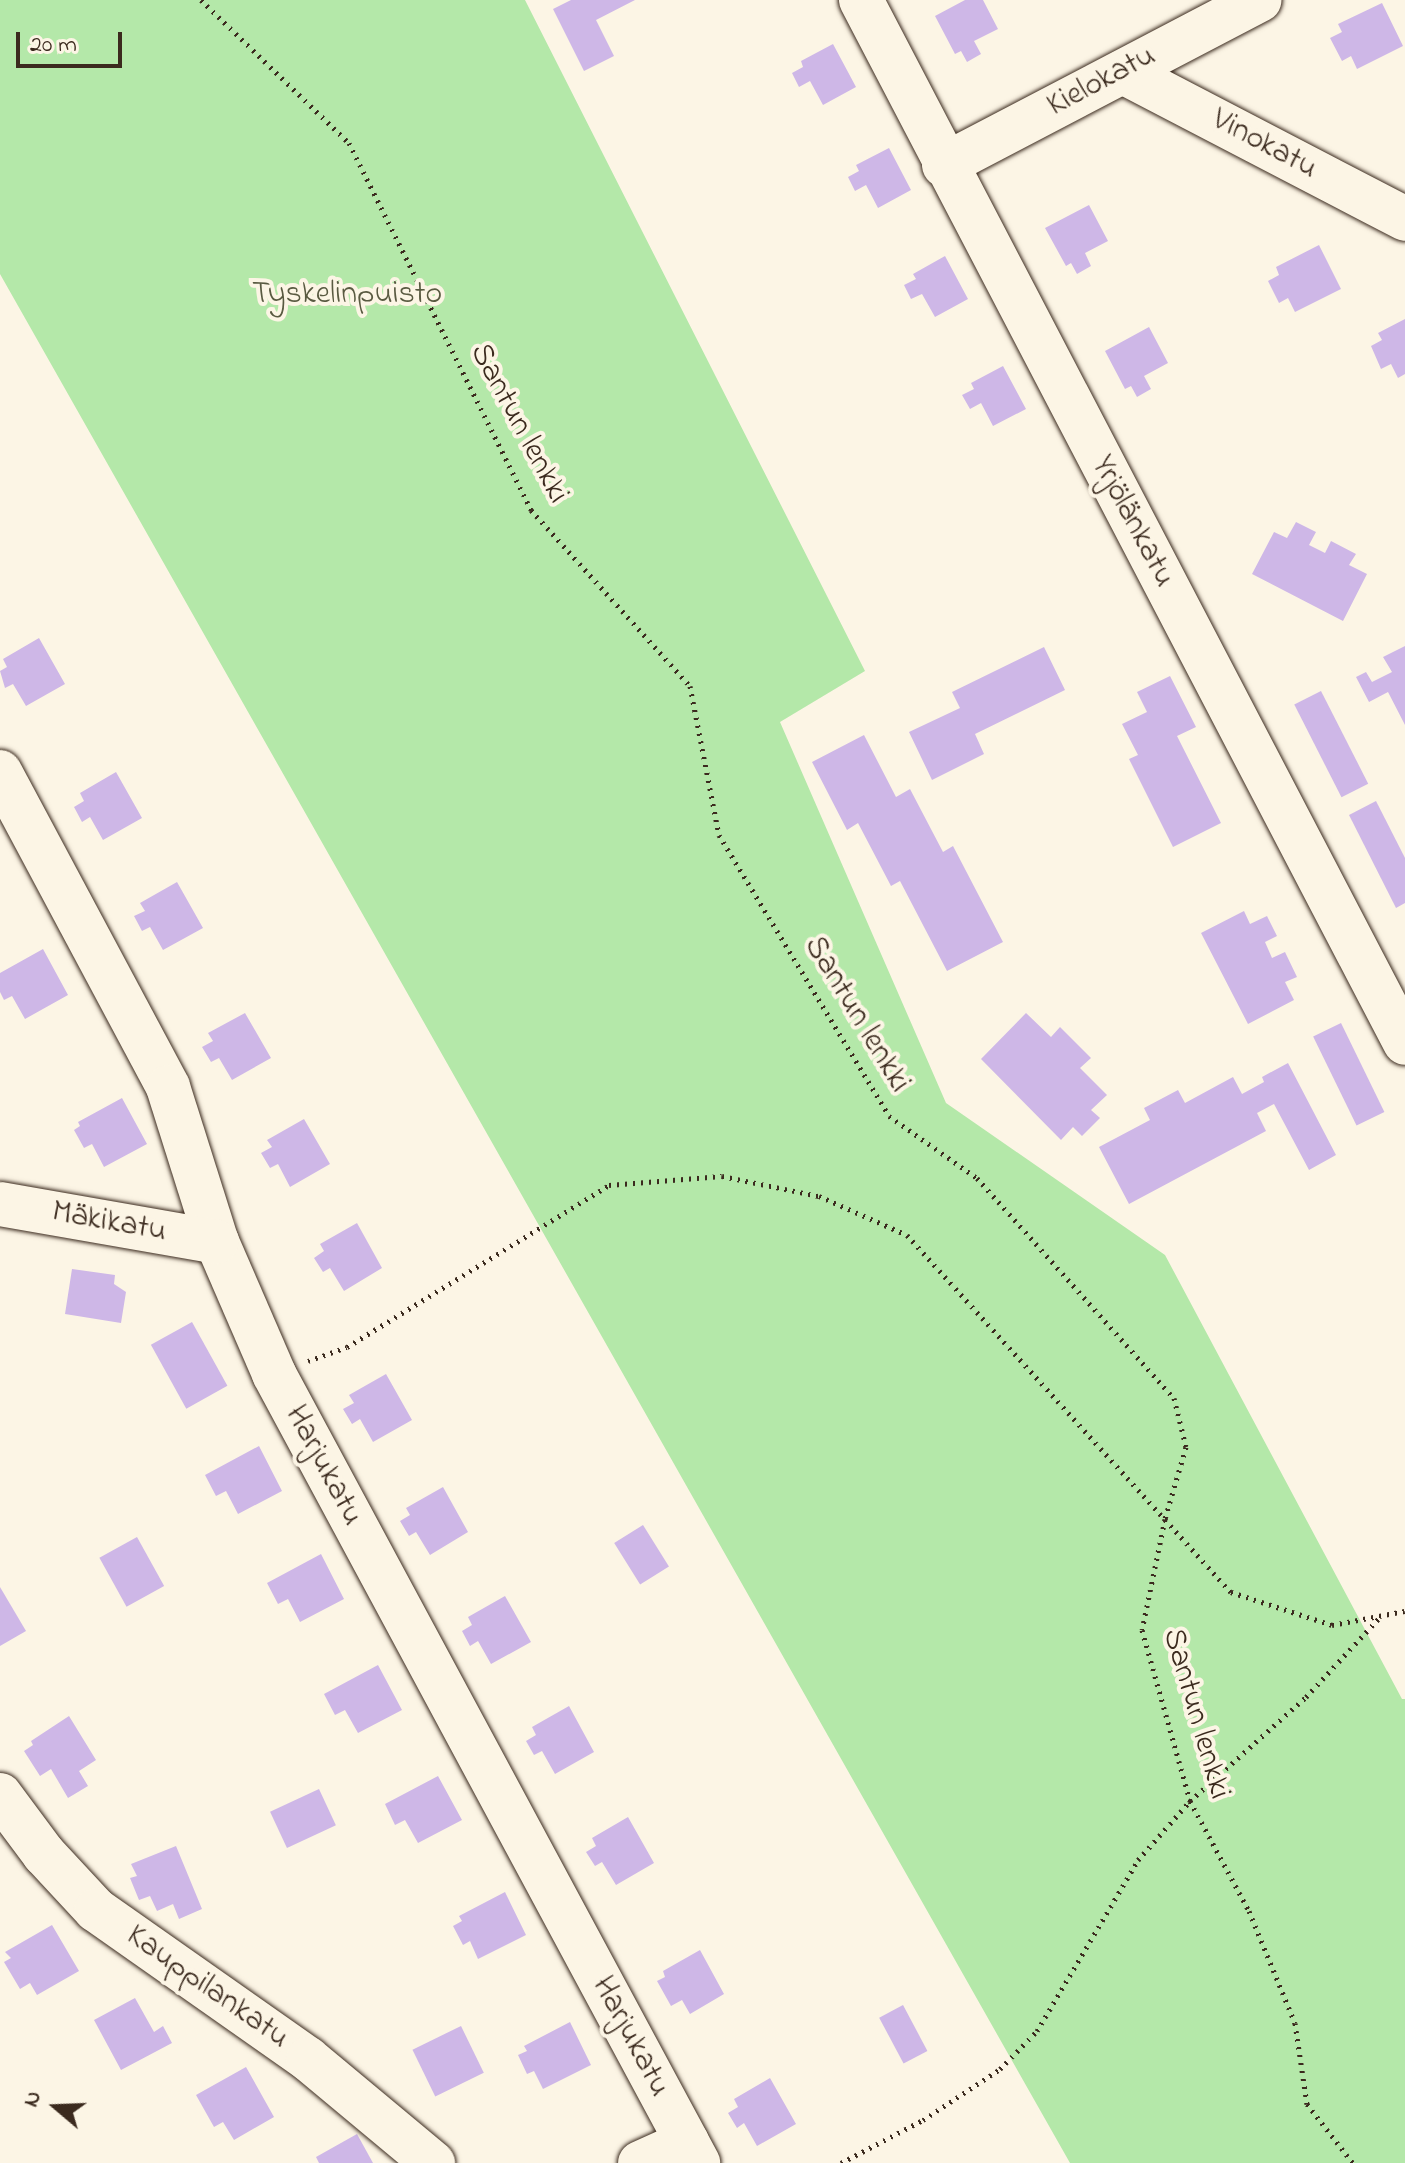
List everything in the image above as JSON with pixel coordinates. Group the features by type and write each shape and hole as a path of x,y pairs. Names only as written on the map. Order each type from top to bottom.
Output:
{"street":[{"name":"Yrjölänkatu","path":"861,0 944,165 1405,1043"},
{"name":"Kielokatu","path":"944,165 1259,0"},
{"name":"Vinokatu","path":"1123,72 1405,219"},
{"name":"Harjukatu","path":"0,772 168,1087 217,1242 274,1374 693,2152"},
{"name":"Mäkikatu","path":"0,1204 217,1242"},
{"name":"Kauppilankatu","path":"0,1795 44,1854 96,1910 308,2059 433,2163"},
{"path":"640,2163 693,2152"}],"path":[{"name":"Santun lenkki","path":"201,0 349,143 531,510 690,686 719,835 889,1116 977,1178 1174,1398 1186,1447 1165,1519 1142,1630 1190,1801 1249,1911 1295,2023 1307,2104 1353,2163"},
{"path":"274,1374 347,1347 609,1185 722,1176 819,1196 907,1235 1231,1592 1332,1625 1405,1611"},
{"path":"841,2163 923,2120 1000,2069 1037,2031 1138,1860 1190,1801 1306,1697 1381,1616"}],"green space":[{"name":"Tyskelinpuisto","path":"0,0 525,0 865,671 780,722 946,1103 1165,1255 1402,1699 1405,1699 1405,2163 1070,2163 0,274"}],"building":[{"path":"571,0 635,0 596,20 614,56 584,71 553,9"},
{"path":"965,0 983,0 998,29 974,41 981,54 967,62 961,51 955,54 935,16"},
{"path":"1382,3 1403,46 1357,69 1351,56 1342,61 1330,38 1342,32 1338,24"},
{"path":"833,44 856,87 823,105 810,81 799,87 792,73 803,67 801,61"},
{"path":"889,148 911,190 878,208 866,185 855,191 848,177 859,171 856,165"},
{"path":"1089,205 1108,241 1085,253 1091,266 1077,274 1071,263 1066,266 1045,228"},
{"path":"1319,245 1341,289 1295,312 1288,298 1279,303 1268,281 1279,275 1276,267"},
{"path":"945,256 968,299 935,317 922,294 911,299 904,285 916,279 913,274"},
{"path":"1405,319 1405,374 1398,378 1391,364 1381,369 1371,346 1382,340 1378,333"},
{"path":"1149,327 1168,363 1144,376 1151,389 1137,397 1131,386 1125,389 1105,351"},
{"path":"1003,366 1026,409 993,426 981,403 970,409 962,395 974,389 971,383"},
{"path":"1296,522 1316,532 1309,545 1325,553 1331,541 1356,554 1349,565 1367,574 1343,621 1252,574 1274,532 1287,538"},
{"path":"39,638 65,684 26,706 13,684 5,688 0,671 7,667 3,659"},
{"path":"1405,646 1405,725 1388,692 1369,702 1356,677 1366,672 1372,682 1392,672 1383,657"},
{"path":"1044,647 1065,690 975,734 984,754 932,780 909,732 960,708 952,692"},
{"path":"1170,676 1196,727 1177,736 1221,823 1173,847 1129,759 1138,755 1122,724 1147,712 1137,692"},
{"path":"1321,691 1368,784 1341,797 1294,705"},
{"path":"864,735 896,797 910,789 943,852 953,846 1003,942 947,971 900,881 891,886 858,823 847,830 812,762"},
{"path":"116,772 142,818 103,840 90,817 82,822 74,807 84,801 80,793"},
{"path":"1376,801 1405,858 1405,903 1396,908 1349,815"},
{"path":"177,882 203,928 163,950 150,927 142,931 134,916 145,911 140,903"},
{"path":"1244,911 1250,924 1267,916 1277,936 1265,942 1272,958 1285,952 1297,977 1285,982 1294,1000 1248,1024 1201,933"},
{"path":"43,949 68,995 25,1019 12,996 4,1000 0,992 0,973"},
{"path":"245,1013 271,1058 232,1080 219,1058 211,1062 202,1047 213,1041 208,1033"},
{"path":"1026,1013 1051,1037 1060,1027 1091,1058 1080,1068 1107,1095 1091,1110 1100,1118 1082,1136 1073,1127 1061,1140 981,1059"},
{"path":"1341,1023 1384,1112 1357,1126 1313,1037"},
{"path":"1288,1063 1336,1155 1309,1170 1274,1104 1257,1113 1266,1131 1129,1204 1099,1147 1150,1120 1144,1108 1178,1090 1185,1103 1233,1077 1242,1094 1264,1082 1262,1077"},
{"path":"122,1098 147,1144 104,1167 92,1144 84,1148 74,1130 80,1126 78,1122"},
{"path":"304,1119 330,1164 290,1187 278,1164 270,1168 261,1153 272,1147 267,1140"},
{"path":"357,1223 382,1268 344,1291 330,1268 323,1272 314,1258 324,1251 320,1244"},
{"path":"72,1269 115,1275 114,1284 126,1292 121,1323 65,1314"},
{"path":"192,1322 227,1386 186,1409 151,1345"},
{"path":"386,1374 412,1420 373,1442 360,1419 352,1424 343,1409 354,1403 349,1395"},
{"path":"259,1446 282,1491 238,1514 226,1491 216,1496 205,1475"},
{"path":"443,1487 468,1532 430,1555 416,1532 409,1536 400,1521 410,1515 406,1508"},
{"path":"643,1525 669,1567 640,1585 614,1543"},
{"path":"137,1537 164,1586 127,1607 99,1558"},
{"path":"321,1554 344,1599 300,1622 288,1599 278,1604 267,1583"},
{"path":"0,1587 26,1631 0,1646"},
{"path":"505,1596 531,1642 491,1664 478,1641 470,1646 462,1631 472,1625 468,1617"},
{"path":"378,1665 402,1710 358,1733 345,1710 335,1715 324,1694"},
{"path":"569,1706 594,1752 555,1774 542,1751 534,1755 526,1741 536,1735 532,1727"},
{"path":"69,1716 96,1760 79,1771 88,1786 68,1798 51,1769 40,1776 24,1751 33,1745 31,1741"},
{"path":"438,1776 462,1820 418,1843 405,1820 395,1825 385,1804"},
{"path":"319,1789 336,1825 287,1848 270,1812"},
{"path":"628,1817 654,1863 616,1885 602,1862 595,1866 586,1852 596,1846 592,1838"},
{"path":"176,1846 202,1909 179,1919 173,1904 157,1911 150,1896 139,1900 130,1878 137,1876 131,1864"},
{"path":"505,1892 526,1935 478,1959 470,1941 463,1945 453,1926 462,1921 459,1916"},
{"path":"52,1925 79,1971 37,1995 30,1983 20,1989 4,1962 11,1958 5,1952"},
{"path":"700,1950 724,1994 690,2014 682,2000 671,2006 657,1981 665,1977 663,1971"},
{"path":"135,1998 154,2032 163,2026 172,2043 121,2070 94,2020"},
{"path":"903,2005 927,2051 904,2064 879,2018"},
{"path":"570,2022 591,2065 543,2089 534,2071 527,2074 518,2055 527,2051 524,2046"},
{"path":"461,2026 484,2073 435,2096 412,2050"},
{"path":"246,2067 274,2117 234,2140 223,2122 214,2127 196,2095"},
{"path":"770,2078 796,2124 757,2146 744,2123 737,2128 728,2113 738,2107 734,2099"},
{"path":"357,2134 373,2163 319,2163 316,2157"}]}
